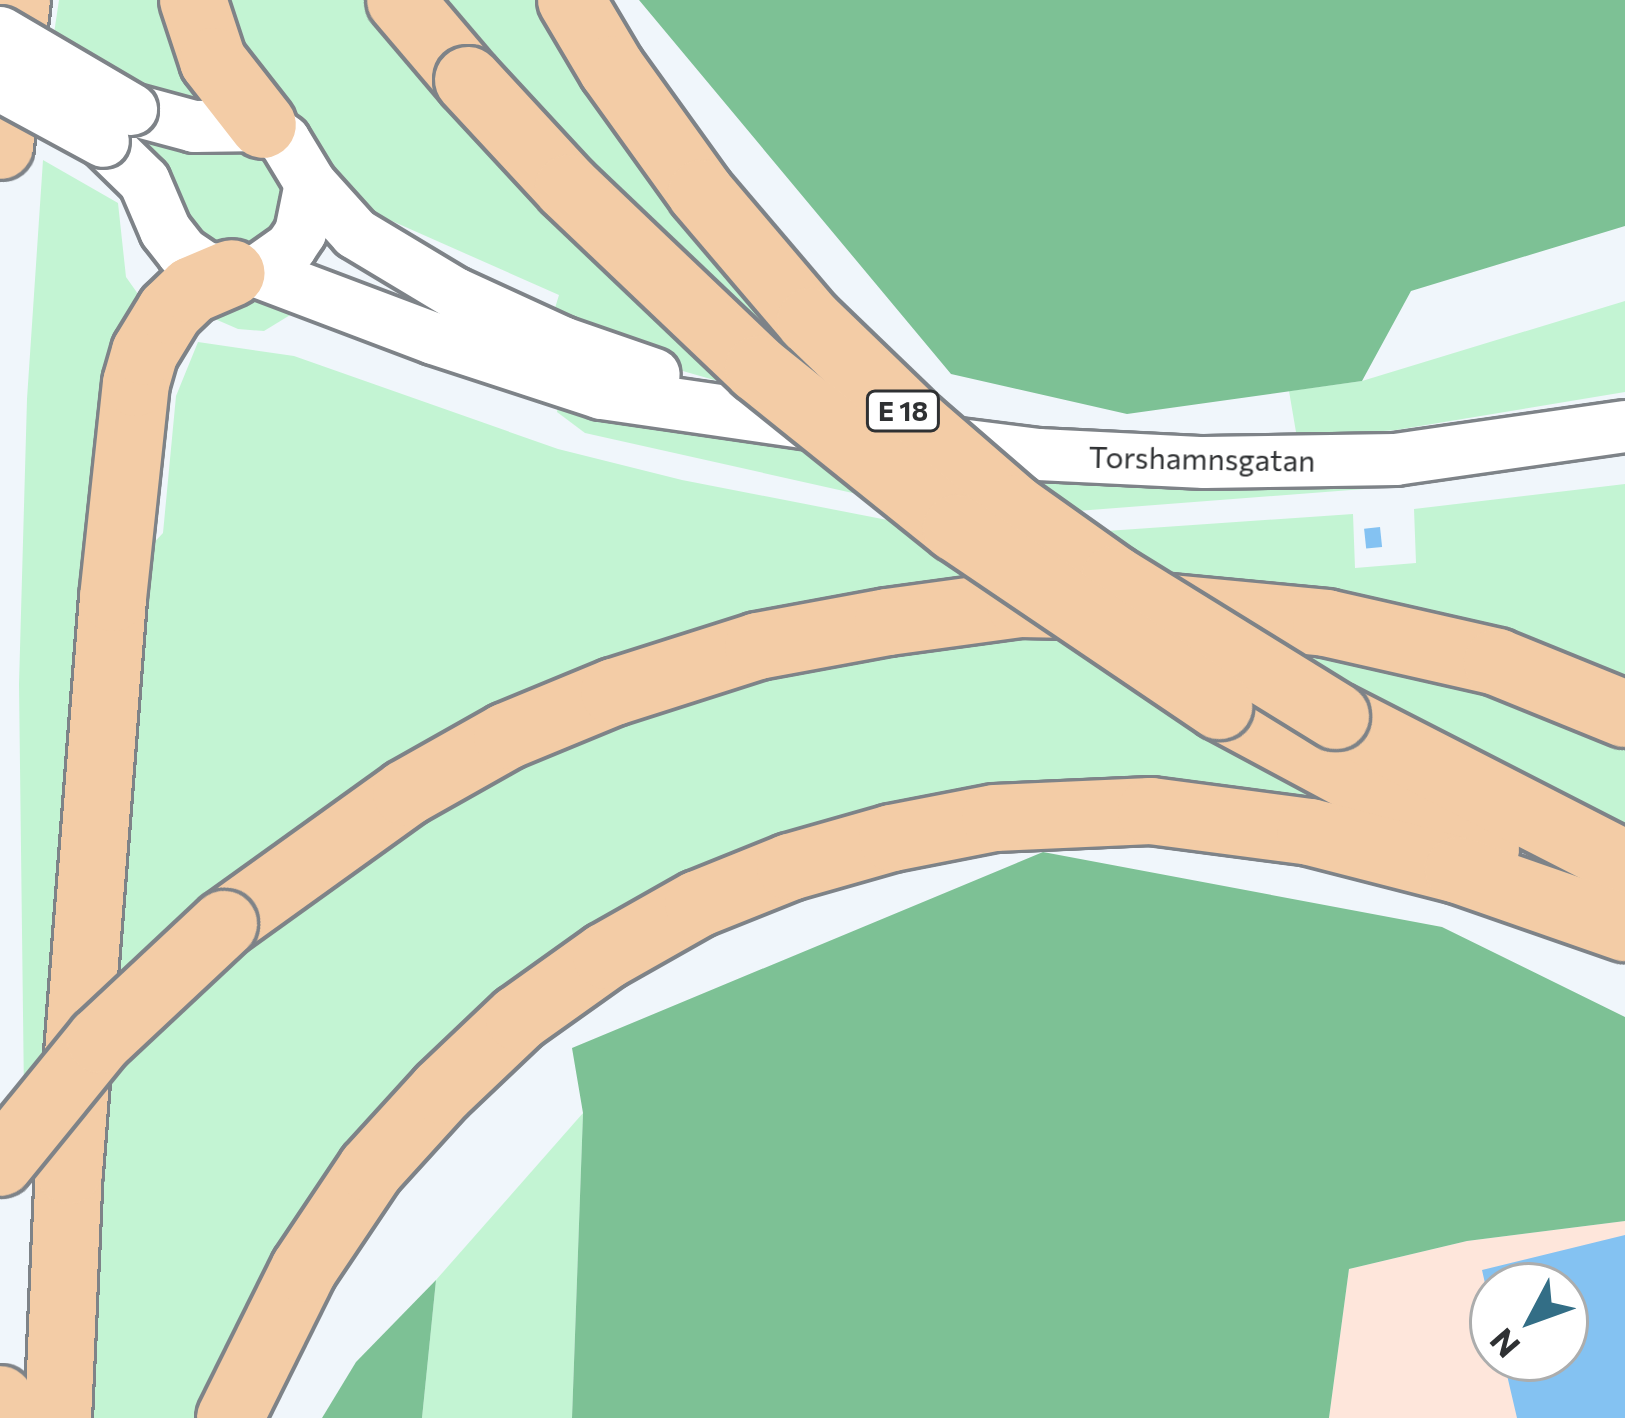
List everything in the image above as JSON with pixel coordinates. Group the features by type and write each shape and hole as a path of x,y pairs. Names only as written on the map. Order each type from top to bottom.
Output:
{"highway":[{"path":"0,146 16,0"},
{"path":"193,0 213,61 263,125"},
{"name":"E 18","path":"400,0 468,80 628,247 791,396 1048,594 1219,706 1422,819 1625,913"},
{"name":"E 18","path":"571,0 612,69 700,193 810,321 917,424 1014,508 1114,579 1336,716 1625,864"},
{"path":"58,1418 69,1171 113,598 136,383 145,352 170,310 192,290 244,272"},
{"path":"0,1163 100,1040 224,924 406,793 507,736 614,692 758,646 1020,604 1161,607 1326,623 1498,662 1625,714"},
{"path":"230,1418 304,1269 371,1169 442,1091 519,1018 606,956 698,904 790,867 892,838 995,818 1151,811 1310,832 1458,871 1625,928"},
{"path":"0,1399 1,1418"}],"street":[{"path":"0,32 117,125"},
{"path":"0,85 117,125 263,125"},
{"name":"Torshamnsgatan","path":"117,125 165,230 182,252 206,268 244,272 601,393 1038,454 1204,462 1395,459 1625,426"},
{"name":"Torshamnsgatan","path":"263,125 284,140 310,183 355,233 455,293 562,342 780,417"},
{"path":"244,272 278,260 300,232 310,183"}],"shaded area":[{"path":"1625,1221 1625,1418 1329,1418 1349,1269 1467,1241"}],"green space":[{"path":"59,0 179,0 223,104 161,100 53,40"},
{"path":"209,0 366,0 441,88 742,388 641,359 555,308 559,295 340,198 322,149 282,109"},
{"path":"431,0 546,0 870,410 728,314"},
{"path":"639,0 1625,0 1625,226 1411,291 1362,381 1127,414 951,374"},
{"path":"128,131 255,151 280,176 282,217 270,234 238,251 205,242 185,216 163,166"},
{"path":"43,160 118,203 126,277 150,311 59,1055 24,1096 19,684 27,399"},
{"path":"269,294 300,309 264,331 238,329 192,309 207,298"},
{"path":"1625,301 1625,392 1396,430 1297,438 1289,391 1362,381"},
{"path":"198,342 294,356 558,449 682,480 908,524 991,587 642,659 94,1013 146,551 163,533 176,396"},
{"path":"558,403 813,448 875,498 585,433 557,412"},
{"path":"1016,477 1362,483 1364,489 1064,512"},
{"path":"1625,484 1625,680 1168,583 1092,532 1353,514 1355,568 1416,563 1414,509"},
{"path":"1055,630 1356,813 995,800 518,998 214,1418 75,1418 89,1091 142,1035 354,859 534,758 643,713 759,676 898,649"},
{"path":"1262,643 1540,706 1625,741 1625,829"},
{"path":"1043,852 1442,927 1625,1017 1625,1221 1467,1241 1349,1269 1329,1418 572,1418 583,1113 572,1048"},
{"path":"583,1113 572,1418 422,1418 436,1280"},
{"path":"436,1280 422,1418 322,1418 356,1362"}],"building":[{"path":"1380,527 1382,547 1366,549 1364,529"},
{"path":"1625,1235 1625,1418 1517,1418 1509,1382 1589,1382 1589,1262 1515,1262"}]}
